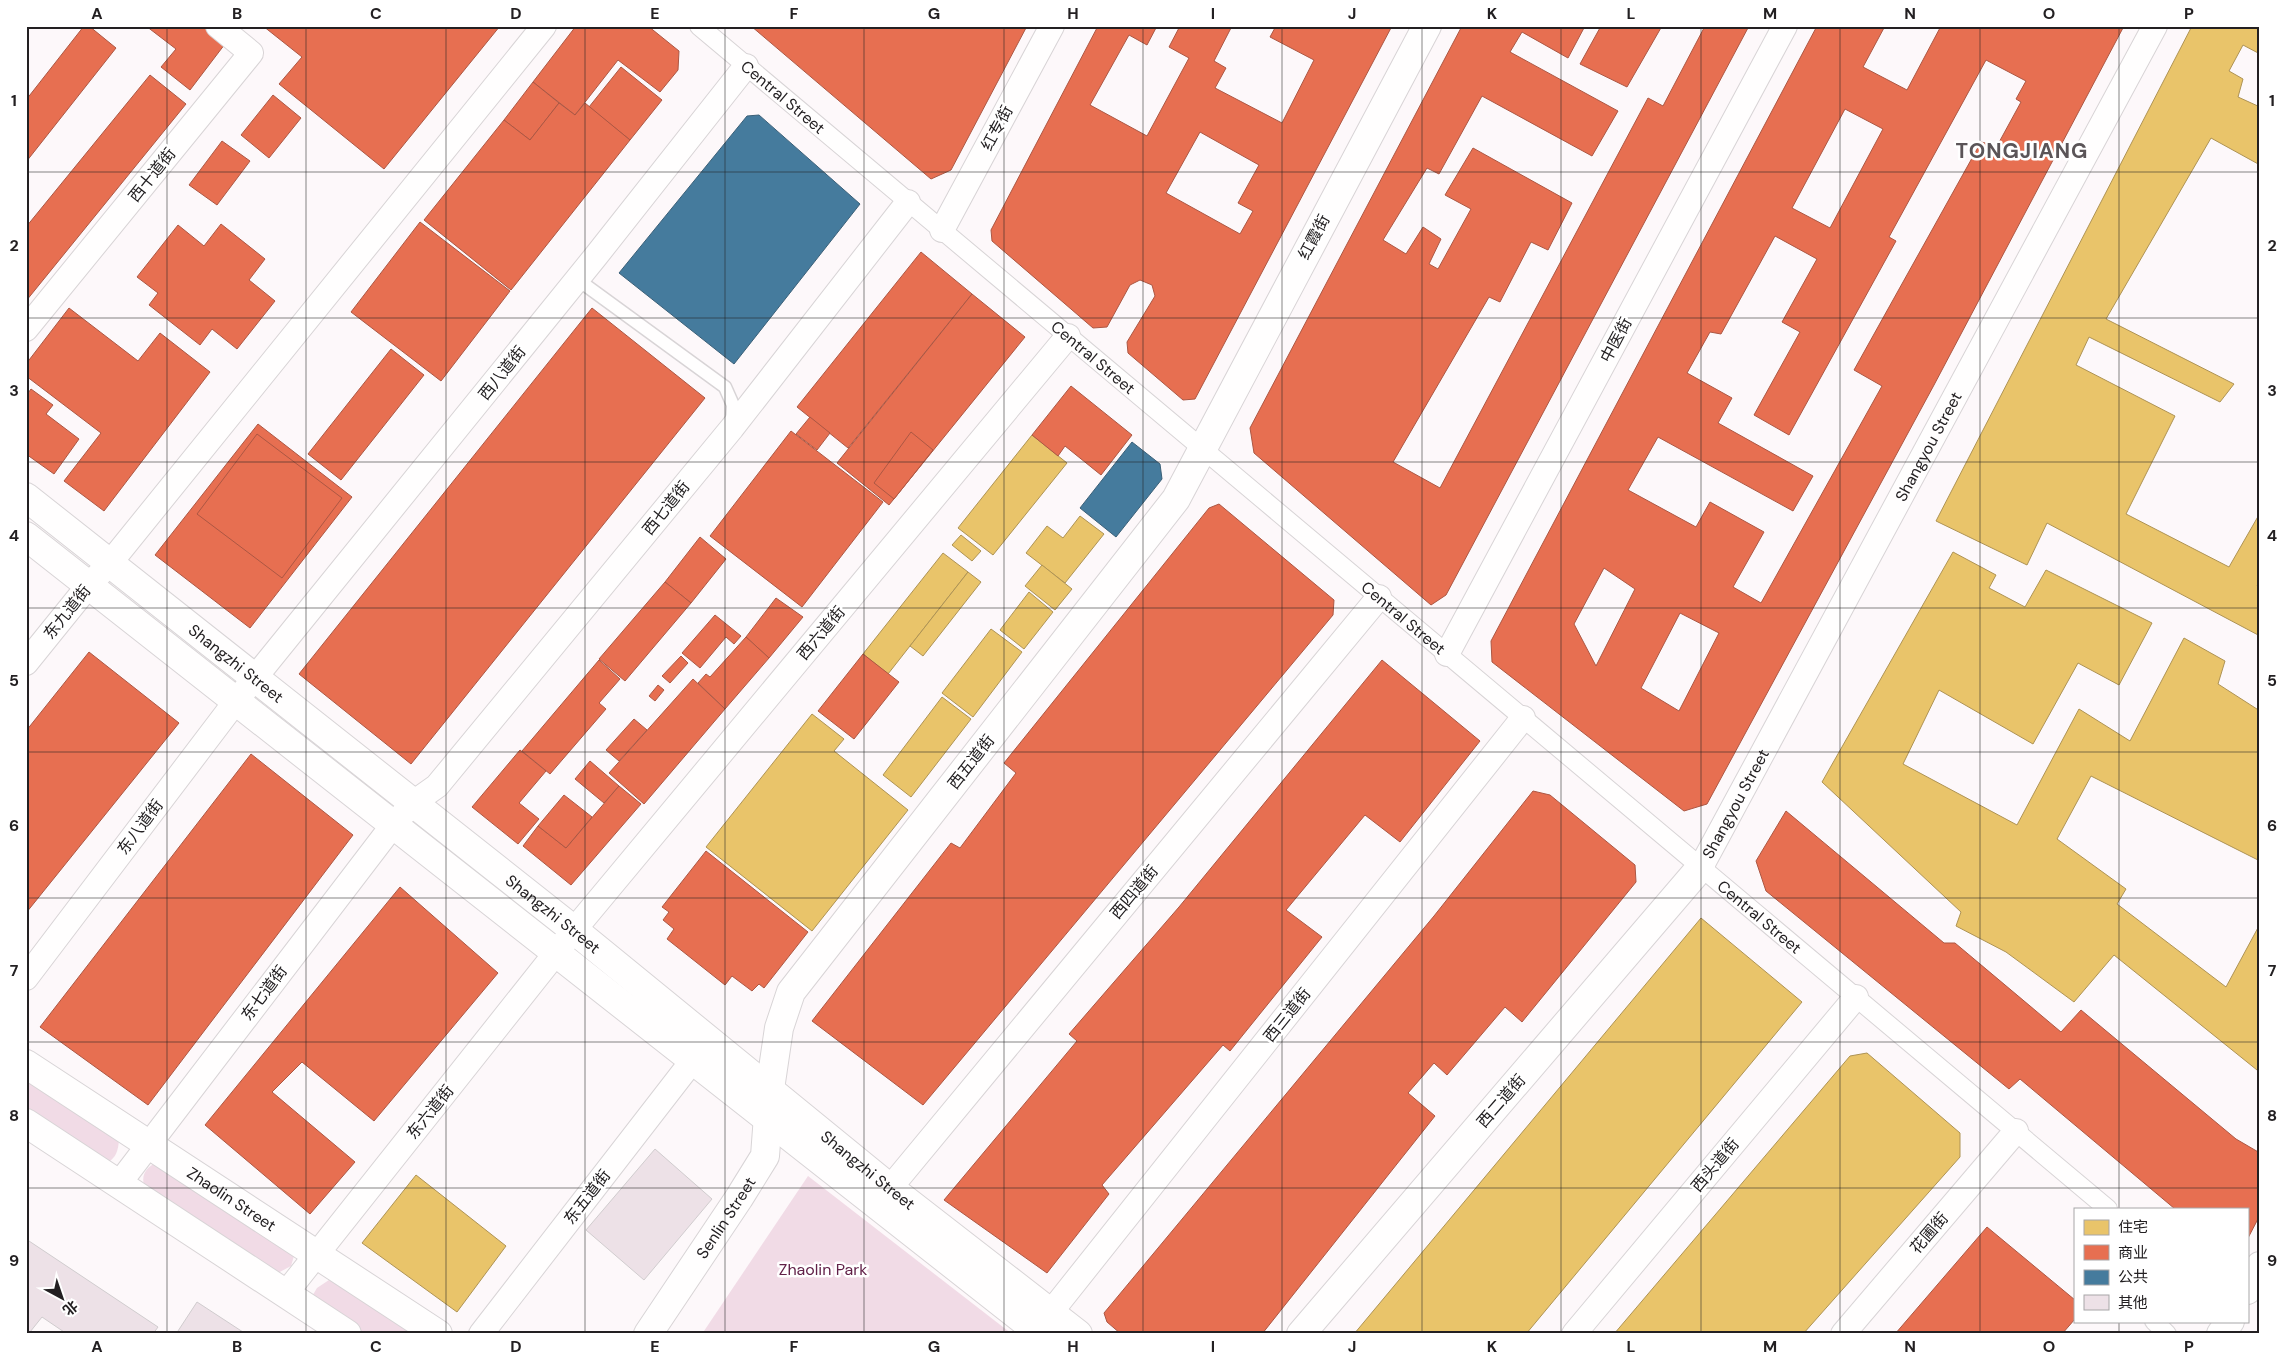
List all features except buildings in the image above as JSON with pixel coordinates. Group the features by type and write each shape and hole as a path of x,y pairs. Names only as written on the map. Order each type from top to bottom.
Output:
{"main road":[{"name":"红霞街","path":"1202,448 1427,26"},
{"name":"西五道街","path":"770,1089 779,1028 791,992 1176,499 1202,448"},
{"name":"Shangzhi Street","path":"26,497 574,930 890,1188 1046,1323"},
{"name":"Shangzhi Street","path":"26,536 768,1119 1046,1323 1078,1334"},
{"name":"西二道街","path":"1301,1334 1701,867"},
{"name":"Zhaolin Street","path":"26,1064 150,1143 438,1334"},
{"name":"Senlin Street","path":"648,1334 739,1198 764,1156 770,1089"},
{"path":"26,1123 347,1334"},
{"path":"2248,1288 2260,1266"},
{"path":"2220,1334 2229,1322"}],"street":[{"name":"西十道街","path":"26,330 250,53 218,26"},
{"name":"东九道街","path":"26,663 89,585 110,563 544,26"},
{"name":"Central Street","path":"699,26 2016,1131 2095,1203"},
{"name":"红专街","path":"942,230 1052,26"},
{"name":"中医街","path":"1447,654 1785,26"},
{"name":"Shangyou Street","path":"1701,867 2155,26"},
{"name":"西八道街","path":"256,678 746,66"},
{"name":"西七道街","path":"413,803 437,786 732,428 908,202"},
{"name":"西六道街","path":"574,930 1068,336"},
{"name":"西四道街","path":"890,1188 1378,596"},
{"name":"东八道街","path":"26,978 236,701 256,678"},
{"name":"西三道街","path":"1046,1323 1523,718"},
{"name":"东七道街","path":"118,1185 393,825 413,803"},
{"name":"东六道街","path":"286,1293 557,954 574,930"},
{"name":"西头道街","path":"1574,1334 1856,997"},
{"name":"东五道街","path":"482,1334 693,1060"},
{"name":"花圃街","path":"1843,1334 2016,1131"},
{"path":"2155,1322 2167,1334"}],"lane":[{"path":"577,279 725,387 733,405 732,428"}],"green space":[{"path":"26,1073 119,1140 115,1156 107,1163 26,1112"},
{"path":"156,1163 291,1250 294,1256 291,1266 276,1274 144,1185 143,1177 145,1171"},
{"name":"Zhaolin Park","path":"808,1176 1012,1334 702,1334"},
{"path":"329,1280 338,1282 419,1334 362,1334 311,1298 317,1288"}],"district":[{"name":"TONGJIANG","path":"2022,151"}]}
